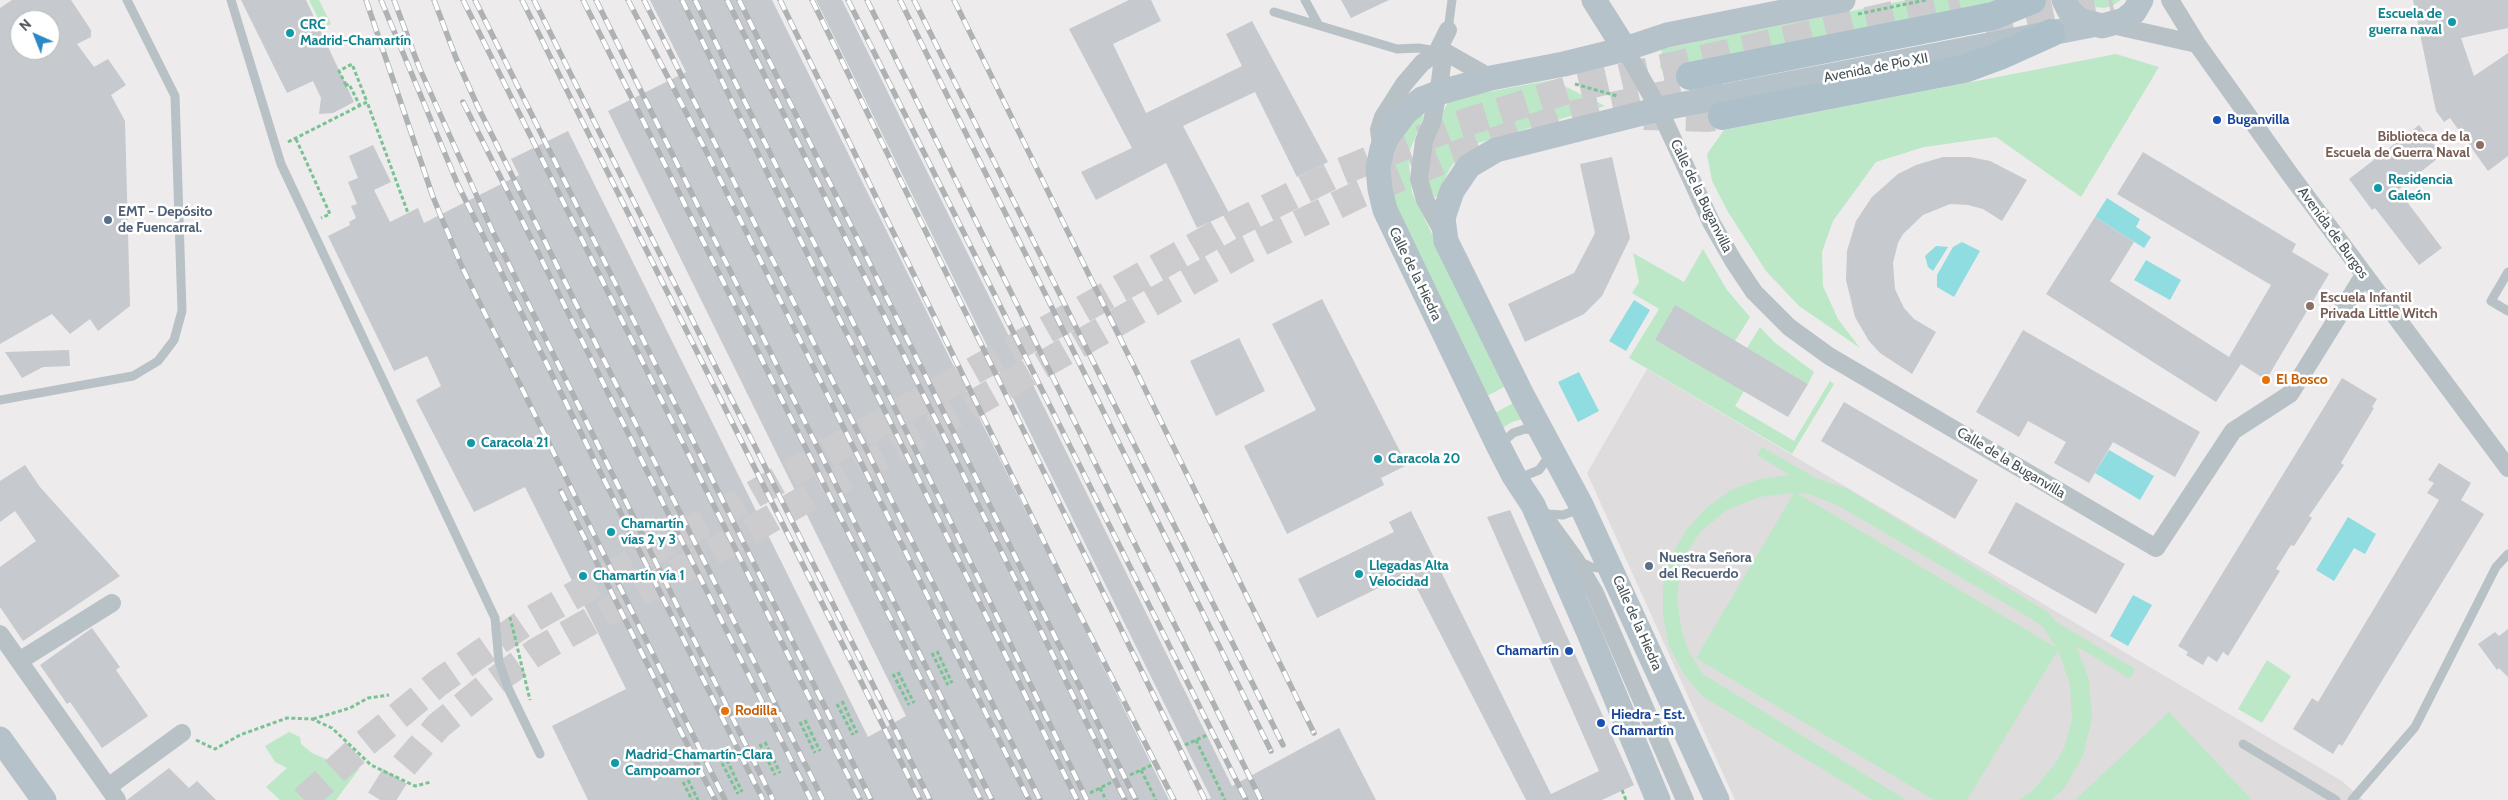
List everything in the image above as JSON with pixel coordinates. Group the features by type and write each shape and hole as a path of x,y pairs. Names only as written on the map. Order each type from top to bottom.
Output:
{"main road":[{"path":"1594,0 1625,49"},
{"path":"1492,78 1564,64 1625,49 1667,35 1843,0"},
{"path":"1690,76 1993,16 2032,0"},
{"path":"2064,0 2069,10 2079,20 2102,25 2124,20 2143,4"},
{"name":"Avenida de Pío XII","path":"1659,109 2050,33 2102,25"},
{"path":"1722,116 1964,69 2002,55 2050,33"},
{"name":"Calle de la Hiedra","path":"1492,78 1422,99 1406,112 1387,137 1382,149 1378,168 1380,189 1385,210 1499,447 1514,476 1533,505 1590,633 1658,800"},
{"path":"1443,232 1443,218 1452,191 1461,175 1481,157 1496,150 1659,109"},
{"name":"Calle de la Hiedra","path":"1443,232 1522,395 1581,505 1612,569 1717,800"},
{"path":"0,739 44,800"}],"street":[{"name":"Avenida de Burgos","path":"2170,0 2197,44 2364,275 2508,468"},
{"path":"2102,25 2197,44"},
{"name":"Calle de la Hiedra","path":"1382,149 1379,130 1383,116 1404,84 1422,64 1437,52 1448,30"},
{"path":"1625,49 1659,109"},
{"name":"Calle de la Hiedra","path":"1437,52 1442,66 1432,122 1424,141 1419,179 1425,200 1443,232"},
{"path":"1437,52 1447,53 1492,78"},
{"name":"Calle de la Buganvilla","path":"1659,109 1711,222 1734,262 1754,292 1789,327 1829,356 2156,548 2233,431 2290,394 2364,275"},
{"name":"Calle de la Hiedra","path":"1533,505 1575,558 1595,593 1685,800"},
{"path":"19,661 112,602"},
{"path":"0,634 113,794 182,733"}],"lane":[{"path":"0,400 133,376 158,362 174,340 182,312 175,96 127,0"},
{"path":"232,0 286,173 496,618 499,662 508,688 540,754"},
{"path":"1305,0 1318,24"},
{"path":"1448,30 1452,0"},
{"path":"1274,12 1397,49 1419,48 1437,52"},
{"path":"2508,272 2491,301 2508,311"},
{"path":"1499,447 1513,433 1525,429 1547,441 1550,457 1539,470 1522,477 1514,476"},
{"path":"1533,505 1548,514 1563,515 1574,511 1581,505"},
{"path":"2352,800 2415,727 2496,567 2508,554"},
{"path":"1575,558 1599,569 1612,569"},
{"path":"2243,744 2336,800"}],"path":[{"path":"360,106 349,84 346,86 339,71 352,64 408,213"},
{"path":"1564,64 1568,82 1619,97 1626,117"},
{"path":"277,148 367,102"},
{"path":"937,651 952,682"},
{"path":"932,653 948,685"},
{"path":"898,672 914,703"},
{"path":"893,674 909,705"},
{"path":"182,733 216,749 240,735 287,718 312,719 350,708 368,698 389,695"},
{"path":"842,701 857,733"},
{"path":"838,704 853,735"},
{"path":"312,719 332,728 371,765 415,786 431,782"},
{"path":"805,720 820,751"},
{"path":"800,722 815,754"},
{"path":"1185,745 1207,735"},
{"path":"1196,740 1225,800"},
{"path":"765,742 780,773"},
{"path":"760,744 776,775"},
{"path":"727,760 742,792"},
{"path":"722,763 738,794"},
{"path":"1130,775 1152,765"},
{"path":"1141,770 1156,800"},
{"path":"688,780 698,800"},
{"path":"683,782 692,800"},
{"path":"1090,793 1112,782"},
{"path":"1100,788 1106,800"},
{"path":"1622,790 1626,800"}],"shaded area":[{"path":"1647,369 2342,781 2363,800 1735,800 1587,473"}],"green space":[{"path":"309,0 319,0 331,24 323,28"},
{"path":"1907,0 2010,0 1686,85 1673,83 1660,67 1662,49"},
{"path":"2085,0 2121,0 2112,6 2104,8 2095,7"},
{"path":"2116,54 2159,67 2081,197 1996,137 1924,147 1876,162 1833,221 1822,252 1823,286 1838,319 1860,348 1799,306 1766,271 1728,212 1712,181 1707,154 1724,130"},
{"path":"1552,80 1605,106 1468,146 1450,168 1437,196 1434,198 1429,190 1426,175 1434,127 1450,99"},
{"path":"1419,113 1424,116 1408,155 1412,193 1506,386 1485,397 1399,223 1388,169 1400,137"},
{"path":"1703,249 1727,290 1750,317 1735,341 1655,340 1744,391 1735,406 1794,441 1830,381 1834,384 1792,454 1629,358 1659,309 1632,293 1639,282 1633,253 1684,282"},
{"path":"1760,327 1774,342 1814,372 1808,384 1747,348"},
{"path":"1515,402 1523,419 1512,422 1501,429 1493,414"},
{"path":"1762,447 1816,478 1848,489 2049,613 2055,621 2135,669 2130,679 2076,646 2089,679 2092,718 2083,756 2063,790 2051,800 2019,800 2034,789 2055,764 2064,748 2072,720 2070,685 2058,650 1967,800 1934,800 1696,658 1794,493 1759,497 1727,510 1701,531 1689,549 1679,579 1677,599 1682,632 1689,652 1703,674 1906,800 1873,800 1702,696 1683,673 1669,646 1663,616 1663,586 1671,557 1686,530 1706,508 1731,490 1759,479 1790,475 1757,455","holes":["1797,493 1809,494 1839,506 2025,615 2042,626 2057,648"]},
{"path":"2267,660 2291,676 2262,723 2238,709"},
{"path":"2169,712 2252,800 2075,800"},
{"path":"289,732 300,737 301,744 312,753 333,762 342,752 359,769 336,800 280,800 266,787 287,768 275,762 265,746"}],"water":[{"path":"2107,198 2140,219 2136,227 2151,237 2144,248 2095,217"},
{"path":"1962,242 1980,251 1954,297 1937,287 1937,275 1953,247"},
{"path":"1936,246 1948,247 1933,271 1928,267 1925,256"},
{"path":"2146,260 2181,280 2170,300 2134,280"},
{"path":"1634,300 1650,310 1626,351 1609,341"},
{"path":"1579,372 1599,411 1578,422 1558,382"},
{"path":"2109,450 2154,476 2140,500 2095,473"},
{"path":"2348,517 2376,534 2365,554 2354,548 2334,581 2316,570"},
{"path":"2133,595 2152,605 2128,646 2110,636"}],"building":[{"path":"12,0 71,0 91,30 91,37 77,44 94,67 108,59 126,85 111,95 125,121 130,306 98,331 90,319 70,334 52,314 0,344 0,8"},
{"name":"CRC Madrid-Chamartín","path":"241,0 306,0 354,102 333,113 319,114 321,98 313,81 287,93"},
{"path":"650,0 772,0 1169,800 588,800 552,726 626,689 525,487 474,512 416,400 441,386 427,356 394,371 328,236 350,225 349,222 356,218 351,206 357,204 348,182 358,178 349,156 373,145 391,182 374,190 390,222 418,208 424,223 519,175 511,159 568,131 868,737 906,716 608,111 686,72"},
{"path":"816,0 842,0 1232,786 1339,728 1376,800 1207,800 1211,798"},
{"path":"1129,0 1151,0 1161,21 1113,44 1146,113 1242,66 1226,34 1252,21 1328,162 1297,177 1255,92 1183,126 1229,213 1197,228 1166,163 1096,200 1081,172 1132,148 1069,29"},
{"path":"1341,0 1389,0 1351,18"},
{"path":"2413,0 2508,0 2508,28 2461,38 2474,76 2508,53 2508,156 2488,171 2450,118 2444,122 2436,111"},
{"name":"Residencia Galeón","path":"2419,125 2442,155 2398,190 2442,248 2419,265 2375,208 2372,210 2349,179"},
{"path":"2143,152 2296,244 2292,252 2329,274 2266,380 2241,364 2216,402 2046,294 2095,217 2134,242 2110,281 2229,357 2271,285 2117,194"},
{"path":"1612,157 1630,238 1602,296 1584,314 1525,342 1508,304 1574,273 1595,233 1580,164"},
{"path":"1943,157 1970,157 1990,161 2027,180 2002,221 1983,209 1968,205 1950,204 1923,215 1903,234 1898,243 1893,263 1895,289 1904,308 1914,319 1936,332 1912,374 1880,353 1869,341 1855,317 1846,280 1847,251 1856,221 1872,197 1898,174 1916,165"},
{"path":"1322,299 1407,465 1381,478 1384,485 1287,534 1244,446 1316,410 1272,324"},
{"path":"1675,305 1808,384 1788,417 1655,340"},
{"path":"2023,330 2200,432 2175,477 2113,442 2089,483 2054,463 2066,442 2028,421 2019,437 1976,412"},
{"path":"1239,338 1265,391 1216,416 1190,361"},
{"path":"69,350 70,366 43,367 22,378 5,352"},
{"path":"2342,378 2377,399 2372,407 2374,408 2341,463 2344,465 2309,516 2312,518 2294,546 2291,545 2276,569 2280,571 2228,656 2223,652 2217,662 2208,656 2203,665 2186,655 2188,652 2178,646"},
{"path":"1844,402 1978,480 1955,519 1821,441"},
{"path":"2439,463 2471,483 2461,500 2484,514 2342,746 2339,744 2333,754 2293,729 2312,698 2318,702 2439,500 2427,493 2434,483 2428,480"},
{"path":"25,465 40,487 120,576 23,641 0,607 0,567 36,541 15,511 0,522 0,481"},
{"path":"2016,502 2125,564 2096,614 1988,553"},
{"path":"1510,510 1634,785 1602,800 1526,800 1409,573 1317,618 1298,579 1394,532 1389,522 1411,511 1551,794 1599,771 1487,517"},
{"path":"92,628 120,667 116,670 148,716 102,748 70,702 67,704 40,665"},
{"path":"2508,629 2508,677 2499,668 2497,670 2478,644 2495,632 2499,636"},
{"path":"169,768 189,788 197,781 216,800 127,800"}],"tunnel":[{"path":"304,800 363,745 438,683 523,624 1231,226 1333,175 1451,127 1571,89 1959,0"},
{"path":"1985,27 2112,0"},
{"path":"380,800 395,776 438,726 485,688 536,652 1243,251 1358,195 1452,156 1570,115 1725,82"},
{"path":"1644,116 1708,118 1722,116"}],"railway":[{"path":"366,0 433,197 462,267 725,800"},
{"path":"381,0 458,185 763,800"},
{"path":"394,0 419,67 492,230 773,800"},
{"path":"434,0 456,58 478,107 823,800"},
{"path":"463,0 860,800"},
{"path":"475,0 871,800"},
{"path":"522,0 920,800"},
{"path":"534,0 930,800"},
{"path":"583,0 981,800"},
{"path":"596,0 992,800"},
{"path":"628,0 706,151 1029,800"},
{"path":"644,0 1040,800"},
{"path":"682,0 1077,800"},
{"path":"695,0 1087,800"},
{"path":"727,0 1125,800"},
{"path":"739,0 1136,800"},
{"path":"780,0 1069,593 1174,800"},
{"path":"812,0 1205,800"},
{"path":"848,0 1246,800"},
{"path":"867,0 1261,800"},
{"path":"900,0 1271,751"},
{"path":"914,0 1283,745"},
{"path":"954,0 1314,733"},
{"path":"463,102 811,800"},
{"path":"561,491 715,800"}],"place":[{"name":"Escuela de guerra naval","path":"2452,22"},
{"name":"CRC Madrid-Chamartín","path":"290,33"},
{"name":"Buganvilla","path":"2217,120"},
{"name":"Biblioteca de la Escuela de Guerra Naval","path":"2480,145"},
{"name":"Residencia Galeón","path":"2378,188"},
{"name":"EMT - Depósito de Fuencarral.","path":"108,220"},
{"name":"Escuela Infantil Privada Little Witch","path":"2310,306"},
{"name":"El Bosco","path":"2266,380"},
{"name":"Caracola 21","path":"471,443"},
{"name":"Caracola 20","path":"1378,459"},
{"name":"Chamartín vías 2 y 3","path":"611,532"},
{"name":"Nuestra Señora del Recuerdo","path":"1649,566"},
{"name":"Llegadas Alta Velocidad","path":"1359,574"},
{"name":"Chamartín vía 1","path":"583,576"},
{"name":"Chamartín","path":"1569,651"},
{"name":"Rodilla","path":"725,711"},
{"name":"Hiedra - Est. Chamartín","path":"1601,723"},
{"name":"Madrid-Chamartín-Clara Campoamor","path":"615,763"}]}
